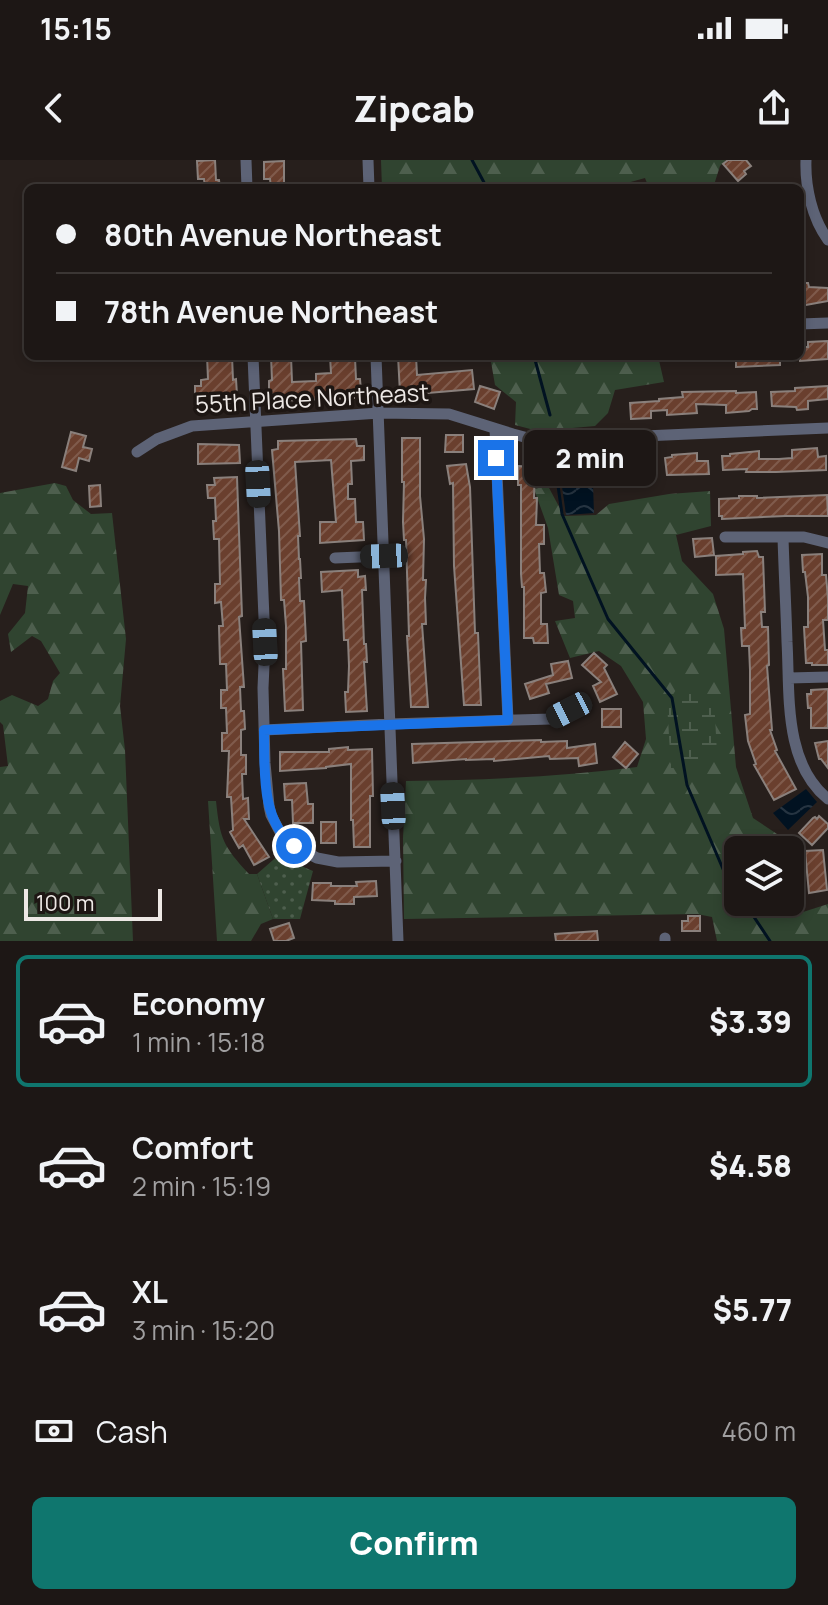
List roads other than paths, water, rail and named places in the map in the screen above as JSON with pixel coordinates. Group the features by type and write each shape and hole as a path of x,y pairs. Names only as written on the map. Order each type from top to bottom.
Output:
{"street":[{"path":"246,160 247,184"},
{"path":"368,160 369,184"},
{"path":"806,160 810,202 828,240"},
{"path":"804,324 828,323"},
{"path":"253,360 269,806 275,824 285,839 302,852 328,861 396,861"},
{"path":"376,360 398,941"},
{"name":"55th Place Northeast","path":"137,452 179,429 204,424 379,413 449,414 528,438 552,440 828,428"},
{"path":"495,429 508,720"},
{"path":"725,537 804,537 828,543"},
{"path":"783,537 791,718 802,763 825,797"},
{"path":"335,558 384,556"},
{"path":"789,678 828,677"},
{"path":"264,730 551,719 569,710"}],"water":[{"path":"592,457 594,513 566,515 558,458"},
{"path":"806,789 817,802 788,830 773,813"}],"waterway":[{"path":"472,160 485,184"},
{"path":"535,360 550,415"},
{"path":"554,457 562,514 608,619 672,698 687,785 724,871"},
{"path":"753,916 770,941"}]}
